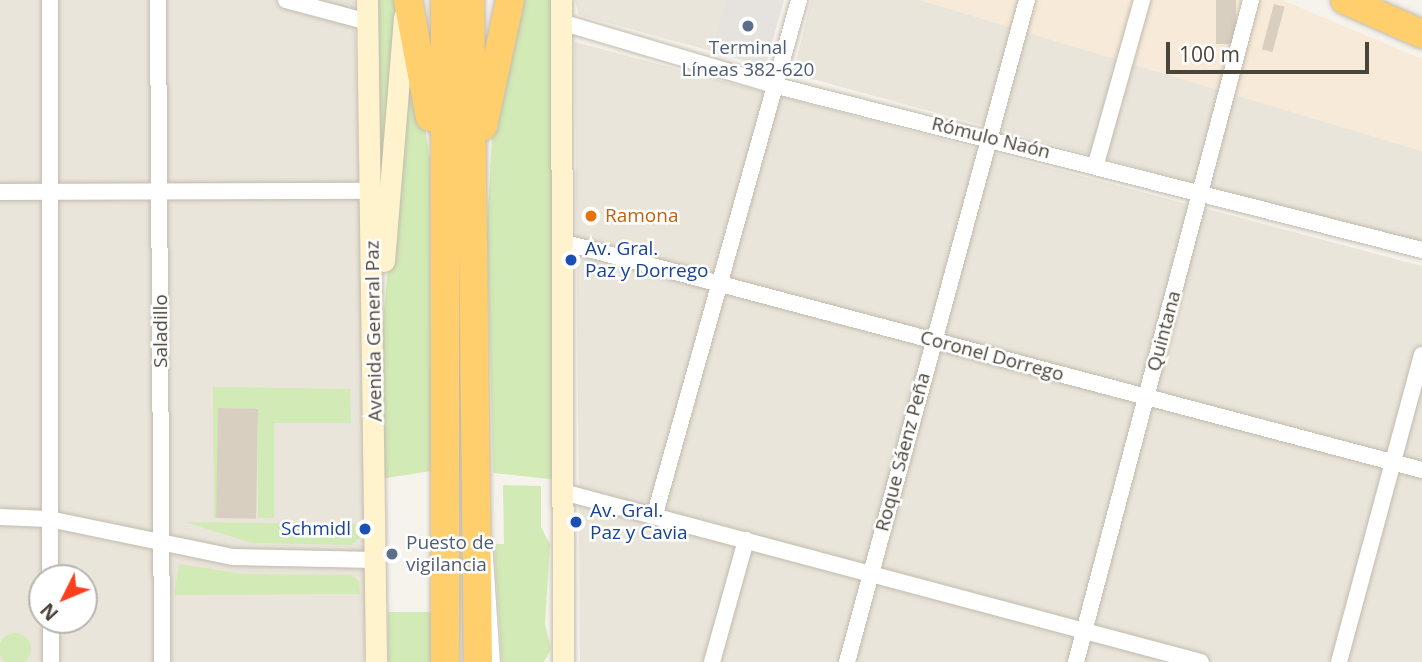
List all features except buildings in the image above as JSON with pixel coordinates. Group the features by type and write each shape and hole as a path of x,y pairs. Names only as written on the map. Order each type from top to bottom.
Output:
{"highway":[{"path":"407,0 443,188"},
{"path":"445,0 445,662"},
{"path":"470,0 478,662"},
{"path":"471,198 510,0"},
{"path":"1345,0 1422,34"}],"street":[{"path":"50,0 50,564"},
{"name":"Saladillo","path":"158,0 162,662"},
{"path":"286,0 368,22"},
{"name":"Avenida General Paz","path":"368,0 375,357 376,662"},
{"path":"375,357 407,0"},
{"path":"561,0 563,662"},
{"path":"655,514 799,0"},
{"name":"Roque Sáenz Peña","path":"847,662 932,341 1027,0"},
{"path":"1096,164 1142,0"},
{"name":"Quintana","path":"1076,662 1251,0"},
{"name":"Rómulo Naón","path":"561,22 776,86 988,136 1422,250"},
{"path":"0,192 371,191"},
{"name":"Coronel Dorrego","path":"562,242 1422,470"},
{"path":"1339,662 1422,355"},
{"path":"562,492 655,514 1200,662"},
{"path":"0,517 49,519 232,557 376,560"},
{"path":"712,662 746,540"},
{"path":"51,634 51,662"}],"lane":[{"path":"477,510 493,561 496,662"}],"shaded area":[{"path":"0,0 354,0 369,517 364,662 0,662"},
{"path":"575,0 725,0 711,51 579,15"},
{"name":"Terminal Líneas 382-620","path":"725,0 784,0 767,61 760,65 711,51"},
{"path":"811,0 920,0 1422,151 1422,245 801,76 794,70"},
{"path":"920,0 1282,0 1422,59 1422,151"},
{"path":"575,42 1422,266 1422,662 580,662"}],"green space":[{"path":"377,0 397,0 380,205"},
{"path":"521,0 552,0 558,480 493,473 487,231 492,137 499,70"},
{"path":"409,29 430,160 431,471 380,479 380,356"},
{"path":"213,387 350,389 351,423 274,423 274,518 258,518 258,409 218,408 221,518 214,518"},
{"path":"503,485 541,486 541,527 550,544 545,624 551,649 544,662 502,662 494,544 504,544"},
{"path":"185,522 360,524 360,537 352,545 252,543"},
{"path":"179,564 244,574 352,575 359,581 360,594 174,595"},
{"path":"388,612 432,612 432,662 388,662"},
{"path":"15,633 26,638 31,649 26,660 15,665 4,660 -1,649 4,638"}],"place":[{"name":"Terminal Líneas 382-620","path":"748,26"},
{"name":"Ramona","path":"591,216"},
{"name":"Av. Gral. Paz y Dorrego","path":"571,260"},
{"name":"Av. Gral. Paz y Cavia","path":"576,522"},
{"name":"Schmidl","path":"365,529"},
{"name":"Puesto de vigilancia","path":"392,554"}]}
